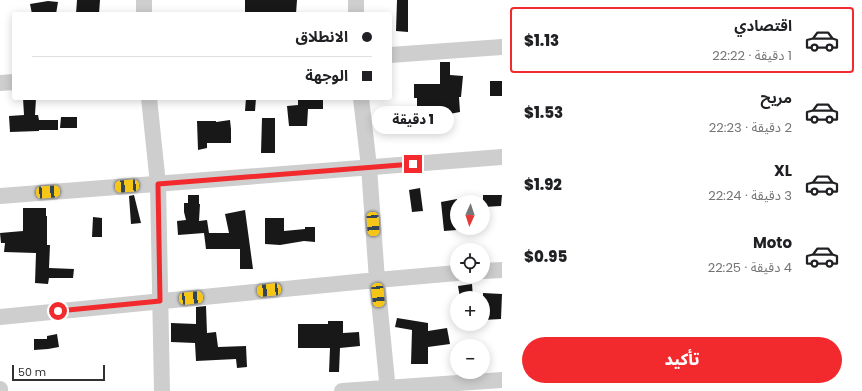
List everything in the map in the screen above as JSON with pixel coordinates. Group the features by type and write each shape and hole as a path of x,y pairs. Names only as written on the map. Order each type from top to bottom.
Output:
{"street":[{"path":"144,0 144,12"},
{"path":"356,0 356,12"},
{"path":"392,55 502,47"},
{"path":"0,84 12,82"},
{"path":"149,100 158,184 162,391"},
{"path":"361,100 369,167 377,280 388,389"},
{"path":"0,196 502,157"},
{"path":"490,271 502,270"},
{"path":"0,317 450,274"},
{"path":"342,391 502,380"}],"building":[{"path":"77,0 100,0 99,12 76,12"},
{"path":"245,0 297,0 296,12 245,12"},
{"path":"397,0 408,0 408,32 396,31"},
{"path":"48,1 58,2 56,12 32,12 30,4"},
{"path":"440,62 450,62 450,75 463,76 461,97 459,97 460,112 418,120 417,98 414,98 414,84 440,84"},
{"path":"490,81 502,81 502,96 490,96"},
{"path":"23,100 36,100 35,115 38,115 39,120 58,120 58,130 10,132 9,116 24,115"},
{"path":"246,100 256,100 255,111 245,111"},
{"path":"298,100 323,100 323,109 308,109 307,126 289,126 287,106 298,105"},
{"path":"61,117 77,117 77,128 60,128"},
{"path":"262,118 275,118 275,153 261,153"},
{"path":"230,120 231,143 207,143 207,148 198,150 197,121 216,122"},
{"path":"420,188 423,211 412,212 409,190"},
{"path":"134,195 141,223 131,224 129,196"},
{"path":"188,195 199,195 199,221 207,220 209,233 229,233 225,214 245,210 253,269 240,269 240,249 206,249 204,233 178,235 177,221 186,220 184,203 188,203"},
{"path":"490,195 502,195 501,206 490,207"},
{"path":"450,200 450,231 444,231 441,202"},
{"path":"23,208 46,208 47,245 50,245 49,268 74,269 73,278 49,278 48,284 35,283 36,253 4,252 5,243 1,243 0,233 23,231"},
{"path":"93,217 102,218 102,237 92,237"},
{"path":"265,218 284,218 284,231 305,229 305,227 315,227 315,242 304,241 280,245 265,244"},
{"path":"472,284 472,291 459,291 458,286"},
{"path":"490,293 502,294 501,319 490,320"},
{"path":"206,306 207,333 216,332 218,347 246,346 247,367 237,368 236,359 196,361 195,343 171,342 171,323 196,324 196,307"},
{"path":"397,318 428,323 428,331 447,328 450,344 428,347 428,364 411,364 412,330 395,327"},
{"path":"328,321 343,321 343,333 359,332 360,346 340,348 339,372 329,372 330,348 298,348 298,324 328,324"},
{"path":"57,334 59,347 34,350 34,339 47,339 47,336"}],"route":[{"path":"58,311 160,301 158,184 413,164"}]}
